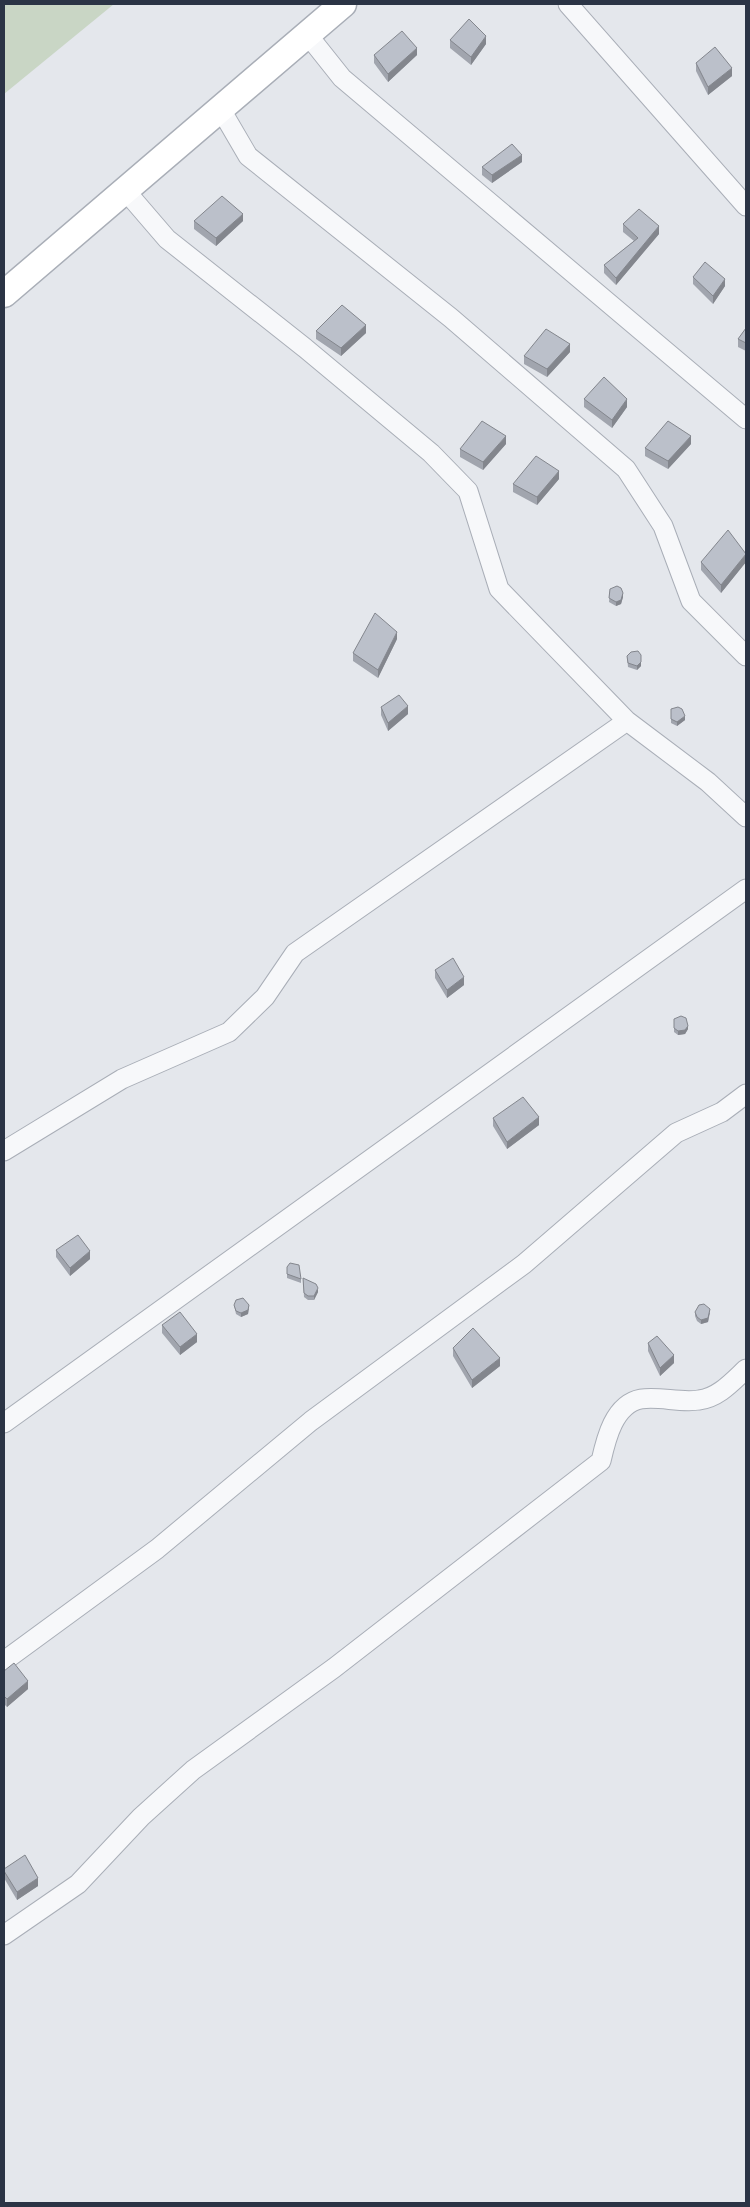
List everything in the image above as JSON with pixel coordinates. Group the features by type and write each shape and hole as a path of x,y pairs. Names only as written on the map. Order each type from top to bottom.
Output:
{"street":[{"path":"4,294 124,189 343,4"},
{"path":"568,4 746,206"},
{"path":"307,34 342,78 746,418"},
{"path":"220,108 248,156 451,318 626,469 663,526 691,602 746,656"},
{"path":"124,189 167,239 420,442 468,492 500,589 627,721 708,782 746,817"},
{"path":"4,1151 122,1079 229,1032 265,997 295,953 627,721"},
{"path":"4,1423 746,889"},
{"path":"4,1661 157,1549 311,1421 524,1264 676,1133 722,1112 746,1094"},
{"path":"4,1935 78,1884 141,1817 193,1770 334,1668 601,1461 608,1431 623,1409 640,1399 700,1400 720,1392 746,1369"}],"green space":[{"path":"4,4 114,4 4,94"}],"building":[{"path":"469,19 486,36 471,57 450,40"},
{"path":"402,31 417,48 388,74 374,55"},
{"path":"715,47 732,68 708,87 696,63"},
{"path":"512,144 522,155 492,175 482,167"},
{"path":"222,196 243,214 216,238 194,221"},
{"path":"639,209 659,226 616,278 604,265 638,238 623,224"},
{"path":"705,262 725,279 713,296 693,277"},
{"path":"342,305 366,325 341,348 316,331"},
{"path":"746,328 746,343 738,339"},
{"path":"546,329 570,344 547,369 524,356"},
{"path":"604,377 627,399 612,420 584,399"},
{"path":"482,421 506,436 483,462 460,449"},
{"path":"668,421 691,436 668,461 645,448"},
{"path":"536,456 559,471 537,497 513,484"},
{"path":"728,530 746,554 721,585 701,562"},
{"path":"617,586 621,588 623,593 621,600 616,602 609,598 610,589"},
{"path":"375,613 397,632 378,670 353,653"},
{"path":"638,651 641,655 641,662 637,666 628,663 627,656 631,652"},
{"path":"399,695 408,706 388,723 381,707"},
{"path":"678,707 682,709 685,716 677,722 671,719 671,709"},
{"path":"453,958 464,977 447,990 435,970"},
{"path":"681,1016 686,1018 688,1026 685,1030 678,1031 674,1028 674,1019"},
{"path":"523,1097 539,1117 507,1142 493,1118"},
{"path":"78,1235 90,1251 70,1268 56,1250"},
{"path":"290,1263 299,1265 301,1279 287,1274 287,1267"},
{"path":"303,1278 316,1284 318,1288 314,1296 308,1296 304,1293"},
{"path":"243,1298 249,1305 248,1310 241,1313 236,1311 234,1305 236,1300"},
{"path":"704,1304 710,1309 708,1318 701,1320 695,1312 699,1305"},
{"path":"180,1312 197,1334 180,1347 162,1325"},
{"path":"473,1328 500,1358 472,1380 453,1348"},
{"path":"657,1336 674,1355 660,1368 648,1343"},
{"path":"14,1663 28,1681 7,1699 4,1696 4,1671"},
{"path":"25,1855 38,1878 17,1892 4,1869"}]}
